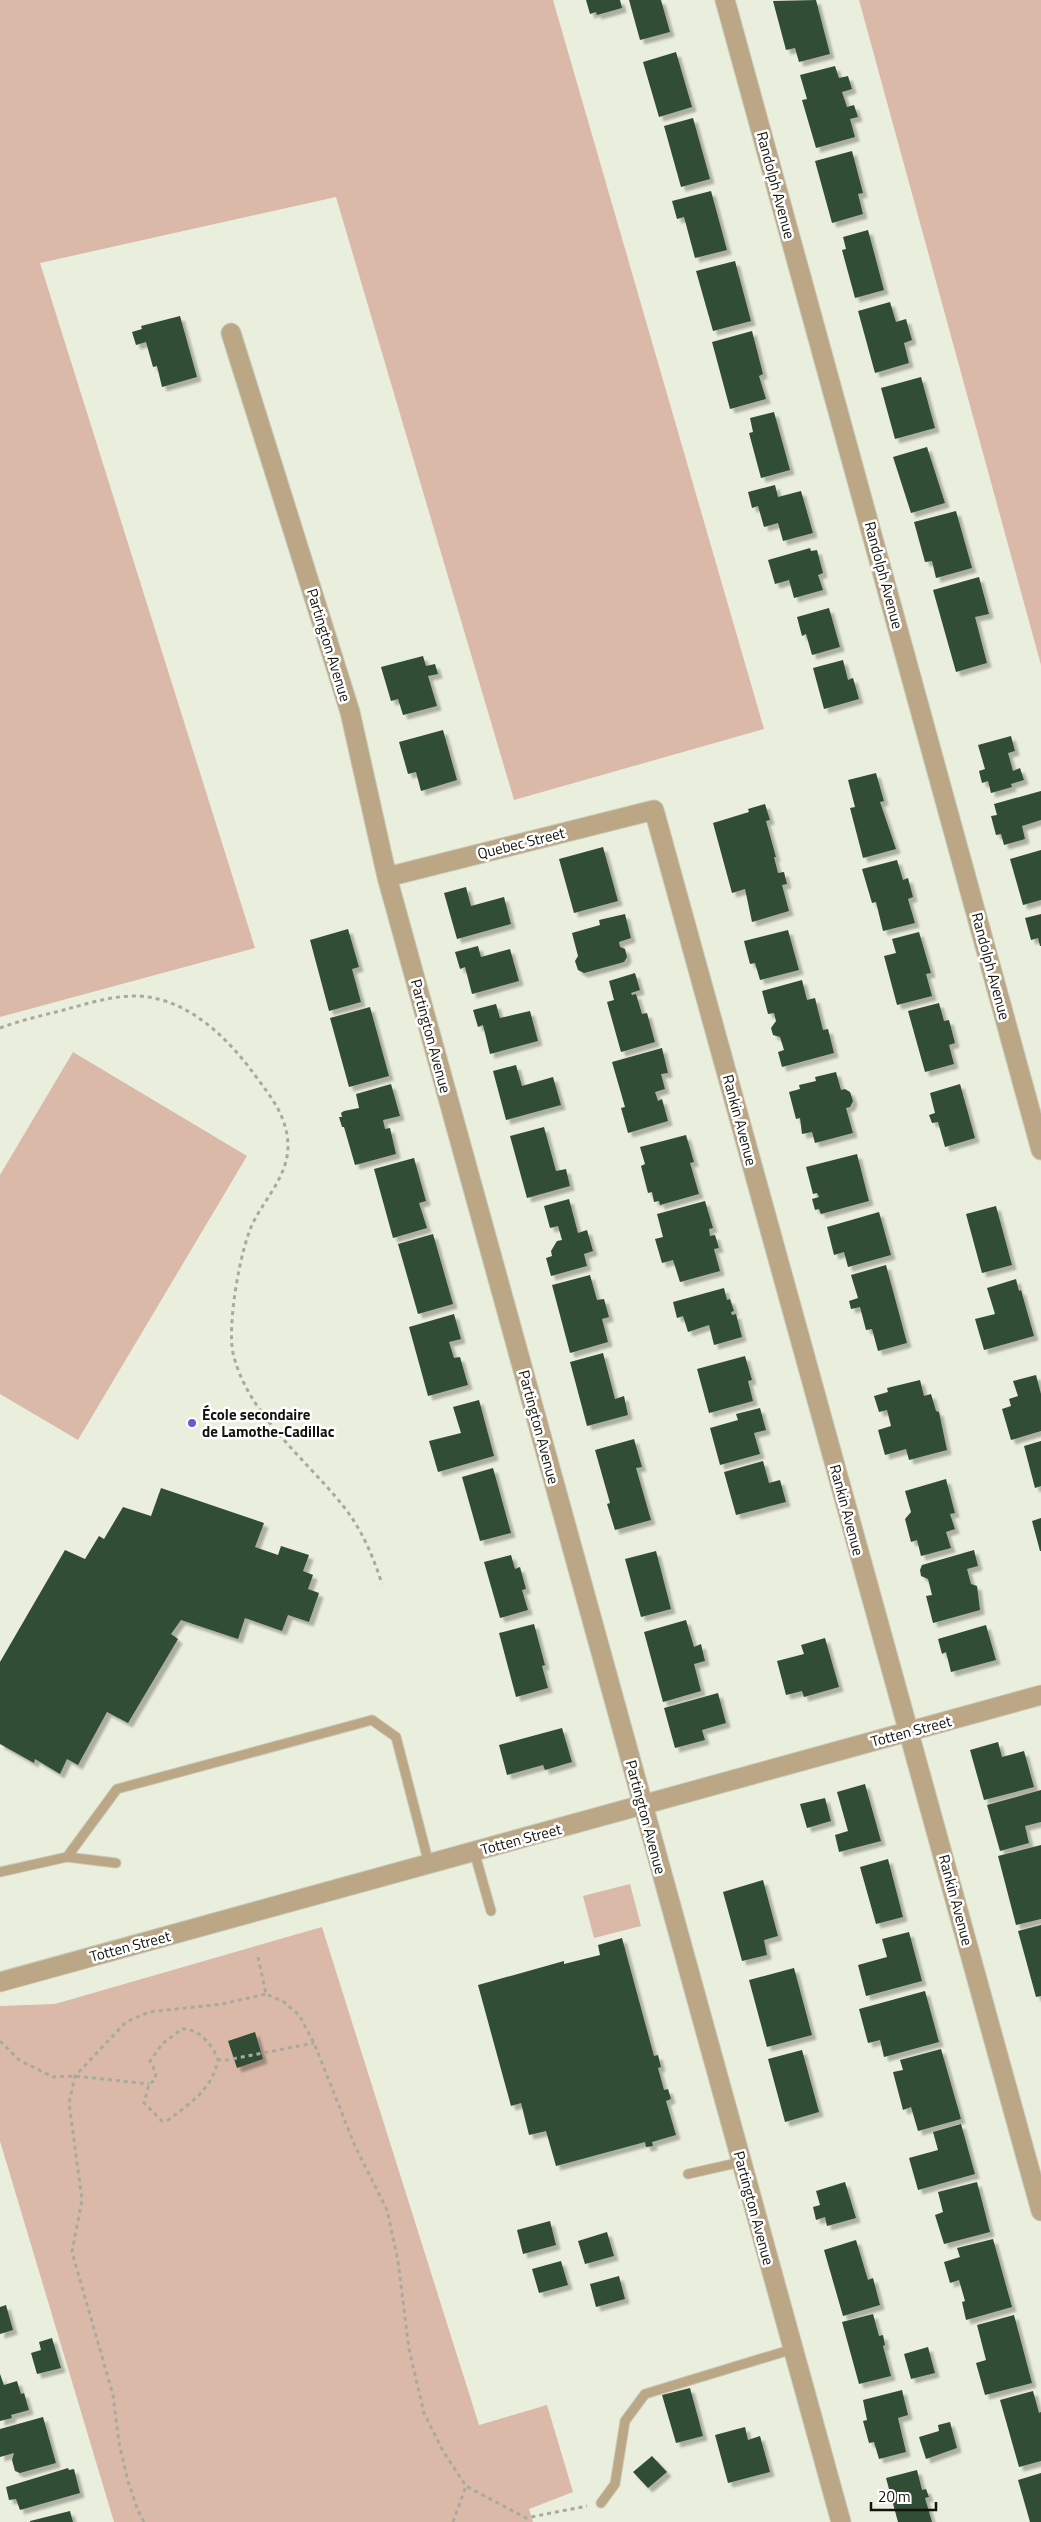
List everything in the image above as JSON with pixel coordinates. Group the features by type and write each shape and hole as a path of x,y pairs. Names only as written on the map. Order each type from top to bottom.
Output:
{"street":[{"name":"Randolph Avenue","path":"725,0 1041,1150"},
{"name":"Partington Avenue","path":"231,333 350,712 387,877 841,2522"},
{"name":"Quebec Street","path":"387,877 654,810"},
{"name":"Rankin Avenue","path":"654,810 1041,2211"},
{"name":"Totten Street","path":"0,1982 1041,1695"}],"lane":[{"path":"67,1858 117,1789 372,1720 396,1737 429,1864"},
{"path":"474,1851 491,1911"},
{"path":"0,1872 67,1858 116,1862"},
{"path":"688,2174 741,2162"},
{"path":"601,2503 615,2484 624,2421 645,2394 793,2348"}],"path":[{"path":"0,1028 102,1000 139,996 161,999 205,1022 240,1055 275,1101 284,1121 288,1147 284,1170 253,1224 244,1245 230,1336 234,1354 246,1385 284,1441 344,1507 363,1535 372,1553 382,1584"},
{"path":"258,1957 266,1994"},
{"path":"144,2522 138,2512 128,2481 119,2443 113,2395 72,2252 82,2200 68,2103 75,2076 126,2022 149,2012 222,2004 266,1994 284,2002 299,2015 314,2043 355,2146 387,2210 398,2261 409,2349 424,2413 443,2451 466,2486 526,2518 601,2503"},
{"path":"0,2041 19,2060 53,2077 75,2076 149,2084 155,2080 156,2073 150,2061 152,2057 163,2043 182,2029 190,2029 196,2032 214,2052 217,2060 211,2079 198,2097 168,2120 162,2121 157,2118 144,2103 149,2084"},
{"path":"217,2060 227,2060 314,2043"},
{"path":"453,2522 466,2486"}],"shaded area":[{"path":"0,0 553,0 764,729 514,800 336,197 40,263 255,948 0,1017"},
{"path":"859,0 1041,0 1041,665"},
{"path":"73,1052 247,1156 78,1440 0,1394 0,1175"},
{"path":"630,1884 641,1926 594,1938 583,1896"},
{"path":"322,1927 479,2425 547,2405 573,2492 529,2509 533,2522 114,2522 0,2141 0,2006 55,2004"}],"building":[{"path":"586,0 620,0 622,8 597,15 596,12 590,14"},
{"path":"629,0 661,0 670,32 640,40"},
{"path":"816,0 830,54 799,62 795,48 786,50 773,1"},
{"path":"676,52 692,107 659,117 643,62"},
{"path":"835,66 839,78 848,76 852,89 842,92 847,107 854,105 858,117 850,119 855,137 816,148 802,100 807,99 800,75"},
{"path":"693,118 710,179 681,187 664,126"},
{"path":"852,151 863,193 858,194 863,214 832,223 815,161"},
{"path":"711,191 727,250 695,258 684,217 677,219 672,201"},
{"path":"868,230 884,290 855,298 842,250 846,249 843,237"},
{"path":"735,261 751,321 713,331 696,271"},
{"path":"890,302 896,322 906,319 912,340 904,343 909,363 875,373 858,311"},
{"path":"180,316 197,377 162,387 157,366 153,367 146,342 136,345 132,332 142,329 141,326"},
{"path":"752,331 763,374 759,376 766,399 730,409 712,342"},
{"path":"921,377 935,428 895,439 881,388"},
{"path":"774,412 790,470 761,478 749,433 753,432 750,418"},
{"path":"927,447 945,503 911,513 893,457"},
{"path":"775,485 778,497 801,491 813,533 783,541 778,523 764,527 758,506 752,508 748,492"},
{"path":"956,511 972,568 936,578 932,561 925,562 914,522"},
{"path":"810,548 811,551 817,550 823,573 818,575 823,590 794,598 789,580 775,584 768,560"},
{"path":"979,577 989,614 975,617 987,663 956,672 933,590"},
{"path":"829,608 840,647 812,655 806,634 802,636 797,617"},
{"path":"423,656 426,666 435,664 438,674 428,676 437,706 403,715 398,699 391,701 381,667"},
{"path":"843,660 848,680 853,678 859,699 824,709 813,668"},
{"path":"443,730 457,780 421,791 416,772 408,774 399,742"},
{"path":"1011,736 1015,751 1008,753 1013,771 1020,768 1024,780 1011,784 1012,787 991,793 988,781 982,783 979,771 985,769 978,745"},
{"path":"876,773 884,801 880,802 896,849 863,858 850,808 855,807 848,780"},
{"path":"1041,791 1041,820 1022,826 1025,839 1004,845 1001,834 996,835 991,816 997,815 994,804"},
{"path":"765,804 770,820 766,821 776,857 774,857 778,873 784,872 787,884 782,885 789,911 752,922 745,889 732,893 713,823 749,812 748,809"},
{"path":"603,847 618,901 574,913 559,859"},
{"path":"1041,850 1041,900 1023,905 1010,859"},
{"path":"897,860 903,880 908,878 913,897 908,899 915,923 883,931 876,902 872,903 862,869"},
{"path":"466,887 471,906 504,897 511,924 457,939 444,893"},
{"path":"625,914 631,938 619,942 620,947 625,949 627,957 624,962 584,973 578,970 575,961 578,956 572,933 600,925 599,920"},
{"path":"1041,914 1040,946 1038,938 1031,940 1025,918"},
{"path":"348,929 359,967 352,969 361,1002 329,1011 310,940"},
{"path":"788,930 799,970 760,980 755,963 750,964 744,941"},
{"path":"919,932 931,973 926,974 932,996 897,1005 884,956 896,953 892,939"},
{"path":"478,946 481,957 510,949 519,981 472,994 465,967 460,969 455,952"},
{"path":"635,973 640,990 631,993 632,995 636,994 642,1014 647,1013 655,1042 621,1052 607,1002 614,1000 609,981"},
{"path":"802,980 807,1000 815,998 823,1030 828,1029 834,1053 782,1067 778,1052 784,1050 780,1037 773,1035 771,1028 776,1021 774,1013 768,1014 762,991"},
{"path":"939,1003 944,1021 949,1020 955,1043 949,1045 954,1064 925,1072 908,1011"},
{"path":"496,1004 500,1018 530,1011 538,1041 490,1054 483,1025 478,1027 473,1010"},
{"path":"370,1007 389,1076 349,1087 330,1018"},
{"path":"662,1048 668,1073 661,1074 665,1089 655,1092 658,1101 662,1099 668,1121 628,1133 621,1108 625,1107 612,1062"},
{"path":"516,1065 522,1086 553,1077 561,1105 506,1120 493,1071"},
{"path":"836,1072 841,1090 845,1089 850,1092 853,1101 850,1107 846,1108 853,1133 815,1143 812,1132 802,1134 800,1118 796,1119 789,1092 800,1089 799,1085 816,1081 815,1077"},
{"path":"391,1084 400,1116 383,1120 385,1129 390,1128 396,1154 355,1165 344,1127 342,1127 339,1117 342,1117 341,1113 344,1111 359,1108 356,1094"},
{"path":"960,1084 975,1138 945,1147 938,1122 932,1123 929,1115 935,1113 930,1093"},
{"path":"544,1127 556,1171 566,1169 570,1186 527,1198 510,1136"},
{"path":"686,1135 694,1162 690,1163 699,1194 660,1205 659,1201 654,1202 652,1192 648,1193 641,1166 645,1164 640,1147"},
{"path":"857,1154 869,1201 821,1214 819,1209 815,1210 812,1199 819,1197 817,1193 813,1194 806,1167"},
{"path":"414,1158 426,1201 419,1203 427,1228 393,1238 374,1169"},
{"path":"569,1199 578,1233 587,1230 593,1251 584,1254 587,1266 551,1276 546,1258 552,1256 551,1251 557,1241 562,1240 558,1226 550,1228 544,1206"},
{"path":"705,1201 713,1228 709,1229 710,1236 715,1235 719,1248 714,1249 720,1271 680,1282 673,1260 662,1263 655,1239 663,1237 657,1214"},
{"path":"996,1206 1012,1265 982,1273 966,1214"},
{"path":"879,1212 891,1255 848,1267 844,1252 834,1255 827,1227"},
{"path":"433,1234 453,1304 418,1314 398,1244"},
{"path":"886,1265 907,1343 878,1351 872,1329 866,1330 860,1307 851,1309 849,1301 858,1298 851,1275"},
{"path":"590,1275 597,1300 604,1299 609,1317 602,1319 608,1342 570,1353 552,1285"},
{"path":"1016,1279 1034,1336 984,1350 975,1319 995,1314 987,1288"},
{"path":"724,1288 727,1300 730,1299 734,1311 731,1312 732,1315 736,1314 742,1337 714,1345 709,1325 688,1332 683,1316 677,1318 673,1302"},
{"path":"454,1314 461,1339 449,1342 454,1358 460,1357 468,1385 428,1396 409,1327"},
{"path":"603,1353 615,1399 624,1396 628,1415 587,1426 570,1362"},
{"path":"745,1356 752,1380 748,1381 753,1401 709,1413 697,1369"},
{"path":"1036,1375 1041,1394 1041,1431 1011,1440 1002,1409 1011,1406 1009,1399 1018,1396 1013,1381"},
{"path":"920,1380 924,1396 931,1394 936,1411 939,1412 947,1450 909,1460 906,1449 885,1455 878,1430 891,1426 887,1410 879,1412 874,1396 888,1392 887,1388"},
{"path":"479,1400 494,1456 438,1472 429,1441 461,1433 453,1407"},
{"path":"760,1408 766,1430 754,1433 760,1454 720,1465 710,1428 738,1420 736,1414"},
{"path":"634,1439 642,1467 636,1468 651,1520 615,1530 607,1504 610,1503 595,1450"},
{"path":"1041,1441 1041,1486 1035,1488 1024,1446"},
{"path":"763,1461 769,1483 780,1480 786,1502 736,1515 724,1472"},
{"path":"493,1468 511,1533 480,1541 462,1477"},
{"path":"946,1479 955,1513 950,1514 955,1529 946,1532 951,1548 921,1556 917,1540 911,1542 905,1519 911,1512 905,1491"},
{"path":"161,1488 264,1523 255,1547 278,1555 281,1546 309,1555 303,1571 313,1575 308,1589 319,1593 309,1622 288,1615 282,1631 245,1618 238,1639 181,1620 171,1634 178,1639 128,1723 107,1712 78,1765 67,1759 60,1774 35,1759 34,1763 0,1744 0,1662 65,1550 85,1559 99,1536 104,1539 123,1507 151,1516"},
{"path":"1041,1518 1041,1551 1040,1551 1032,1521"},
{"path":"974,1550 978,1566 967,1569 971,1584 977,1586 980,1610 933,1623 926,1596 932,1595 928,1579 921,1576 920,1570 922,1565"},
{"path":"656,1551 671,1609 641,1617 625,1559"},
{"path":"511,1555 515,1569 520,1567 526,1589 522,1590 528,1610 500,1618 484,1562"},
{"path":"686,1620 694,1647 701,1644 705,1661 694,1664 701,1691 663,1702 644,1632"},
{"path":"534,1624 545,1665 542,1666 548,1688 516,1697 499,1633"},
{"path":"986,1625 996,1660 951,1672 946,1652 942,1654 938,1639"},
{"path":"825,1638 839,1687 804,1697 802,1691 786,1695 777,1661 804,1654 801,1645"},
{"path":"718,1693 726,1723 702,1730 705,1740 675,1748 664,1708"},
{"path":"562,1728 572,1762 545,1770 543,1765 507,1775 499,1745"},
{"path":"998,1742 1002,1757 1024,1751 1034,1787 984,1800 970,1750"},
{"path":"865,1784 881,1841 839,1852 835,1835 848,1831 837,1792"},
{"path":"1041,1790 1041,1822 1025,1826 1029,1843 1000,1851 987,1805"},
{"path":"825,1798 831,1821 807,1828 800,1804"},
{"path":"1041,1845 1041,1919 1016,1925 998,1856"},
{"path":"888,1859 903,1917 876,1924 860,1867"},
{"path":"763,1880 778,1936 764,1940 767,1955 742,1961 723,1892"},
{"path":"1041,1925 1041,1996 1036,1997 1018,1931"},
{"path":"909,1932 922,1981 866,1996 858,1965 887,1957 882,1939"},
{"path":"622,1938 654,2056 658,2055 661,2067 658,2068 664,2090 668,2089 671,2099 666,2101 676,2135 652,2142 653,2146 646,2147 645,2142 556,2166 546,2131 529,2135 521,2103 511,2106 478,1985 564,1961 564,1964 600,1955 598,1945"},
{"path":"794,1968 812,2035 767,2047 749,1980"},
{"path":"925,1991 939,2042 884,2057 880,2040 868,2043 859,2009"},
{"path":"255,2032 263,2059 237,2068 228,2041"},
{"path":"941,2049 961,2119 918,2131 911,2107 903,2110 893,2072 903,2070 900,2060"},
{"path":"802,2050 819,2112 785,2122 768,2059"},
{"path":"961,2124 975,2174 918,2190 909,2158 938,2150 933,2132"},
{"path":"845,2182 856,2218 827,2226 825,2217 816,2220 813,2207 820,2205 816,2191"},
{"path":"977,2182 990,2232 944,2244 935,2215 943,2212 938,2192"},
{"path":"550,2221 556,2245 523,2254 517,2230"},
{"path":"607,2232 614,2256 585,2264 578,2241"},
{"path":"993,2239 1012,2307 966,2320 962,2302 965,2301 959,2280 950,2283 944,2262 960,2257 957,2248"},
{"path":"856,2240 868,2280 873,2278 880,2305 843,2316 824,2250"},
{"path":"561,2261 568,2285 539,2293 532,2269"},
{"path":"619,2276 625,2299 596,2307 590,2284"},
{"path":"6,2305 13,2330 0,2334 0,2307"},
{"path":"873,2314 879,2336 883,2335 885,2345 883,2346 891,2376 859,2384 842,2322"},
{"path":"1014,2315 1032,2383 985,2395 976,2363 986,2360 977,2325"},
{"path":"52,2338 61,2368 37,2374 31,2353 41,2350 39,2342"},
{"path":"928,2347 935,2373 911,2379 904,2354"},
{"path":"0,2374 4,2385 17,2381 21,2394 24,2393 29,2410 11,2415 12,2418 0,2421"},
{"path":"690,2388 703,2436 676,2443 662,2395"},
{"path":"902,2390 908,2415 898,2418 906,2452 879,2459 874,2442 869,2443 863,2421 867,2420 863,2400"},
{"path":"1033,2391 1039,2413 1041,2412 1041,2461 1019,2467 1000,2400"},
{"path":"43,2417 56,2463 20,2473 15,2471 12,2460 14,2453 0,2457 0,2429"},
{"path":"950,2422 957,2448 926,2459 919,2437 939,2431 938,2425"},
{"path":"745,2427 748,2440 760,2436 770,2472 728,2483 715,2435"},
{"path":"652,2456 667,2472 648,2488 633,2472"},
{"path":"68,2468 69,2470 74,2469 80,2493 20,2510 16,2499 9,2500 6,2487"},
{"path":"917,2470 922,2490 926,2489 929,2497 925,2498 932,2522 898,2522 886,2478"},
{"path":"1041,2473 1041,2522 1030,2522 1018,2480"},
{"path":"70,2511 73,2522 30,2522 30,2521"}],"place":[{"name":"École secondaire de Lamothe-Cadillac","path":"192,1423"}]}
